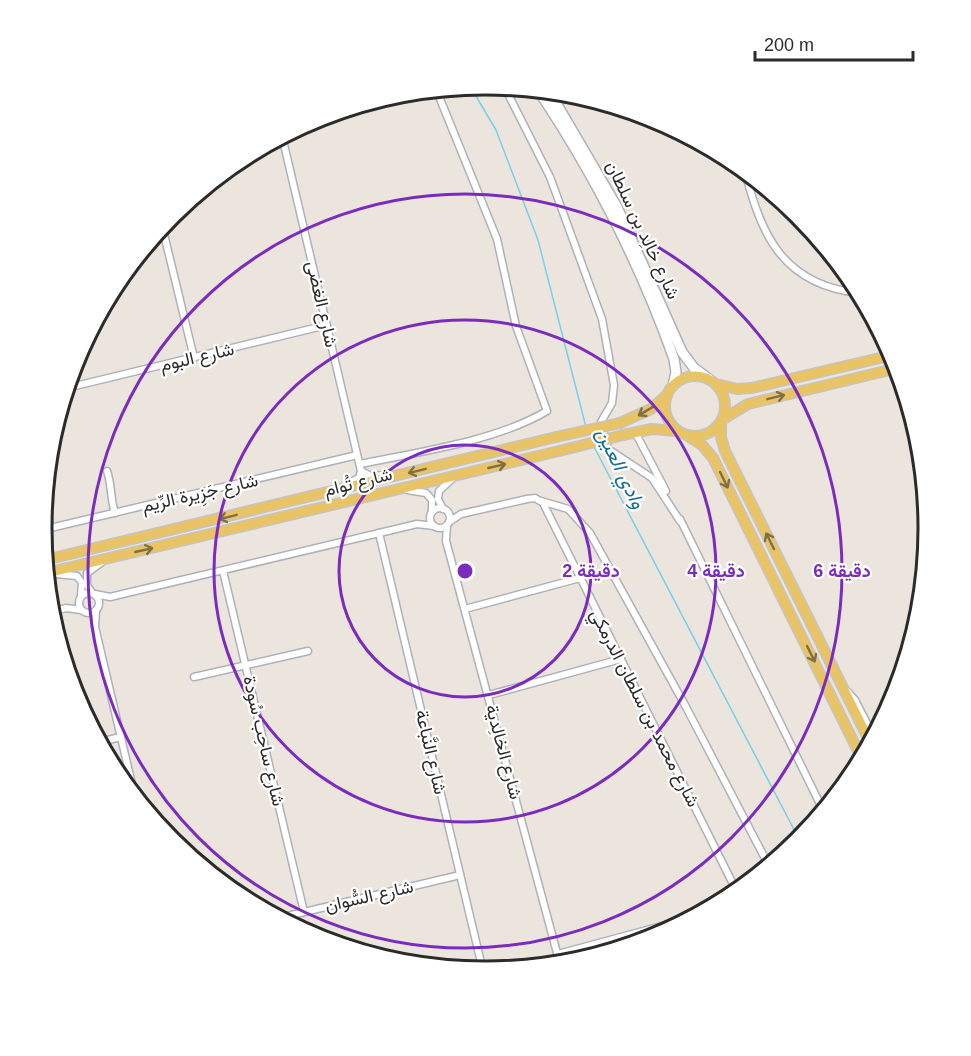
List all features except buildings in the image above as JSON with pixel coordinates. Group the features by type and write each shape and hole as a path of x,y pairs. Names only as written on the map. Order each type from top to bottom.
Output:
{"main road":[{"path":"857,750 713,458 702,445 678,431 665,410 671,390 694,376 730,388 752,388 884,357"},
{"path":"688,436 707,435 722,421 748,404 889,370"},
{"path":"712,381 726,404 721,437 725,451 866,734"},
{"name":"شارع تُوام","path":"53,558 620,423 651,409 671,390"},
{"name":"شارع تُوام","path":"55,572 635,432 661,428 678,431"}],"street":[{"path":"509,96 550,177 602,319 614,386 612,403 601,422 608,449 652,478 680,521"},
{"path":"360,464 492,434 533,419 547,411 516,326 497,239 440,98"},
{"name":"شارع خالِد بن سلطان","path":"544,99 580,159 620,233 675,359 676,372 671,390"},
{"name":"شارع خالِد بن سلطان","path":"555,101 617,207 682,352 694,368 712,381"},
{"name":"شارع الغضى","path":"284,145 361,471"},
{"path":"748,184 756,215 768,239 781,255 796,269 819,283 848,290"},
{"path":"165,238 194,358"},
{"name":"شارع البوم","path":"76,386 327,325"},
{"path":"635,432 820,803"},
{"name":"شارع جَزِيرة الرِّيم","path":"52,528 357,455"},
{"path":"107,471 111,486 109,494 115,513"},
{"path":"333,491 356,480 361,471 371,476 396,476"},
{"path":"445,510 438,499 441,487 465,473"},
{"path":"392,491 414,490 426,493 432,500 431,513 435,527"},
{"path":"66,608 80,597 94,594 110,597 417,524 435,527 448,523 461,514 532,498 568,509 590,533 686,707 765,859"},
{"name":"شارع محمد بن سلطان الدرمكي","path":"541,501 733,883"},
{"path":"417,524 431,513 445,510 461,514"},
{"name":"شارع الخالِدية","path":"445,510 448,523 446,541 558,954"},
{"name":"شارع الخالِدية","path":"435,527 446,541"},
{"name":"شارع النَّباعة","path":"379,533 481,961"},
{"path":"110,558 92,567 87,573 87,585 98,599 95,627 130,776"},
{"name":"شارع ساحِب سُودة","path":"223,571 304,912"},
{"path":"55,574 77,576 82,583 80,597 83,611 95,627"},
{"path":"465,609 580,578"},
{"path":"61,609 83,611 97,609 110,597"},
{"path":"194,677 308,651"},
{"path":"489,695 621,659"},
{"path":"843,688 855,700 869,728"},
{"path":"109,740 121,737"},
{"name":"شارع السُّوان","path":"292,915 460,875"},
{"path":"558,954 639,933"}],"waterway":[{"name":"وادي العين","path":"476,95 496,130 538,240 586,427"},
{"name":"وادي العين","path":"593,445 795,831"}]}
